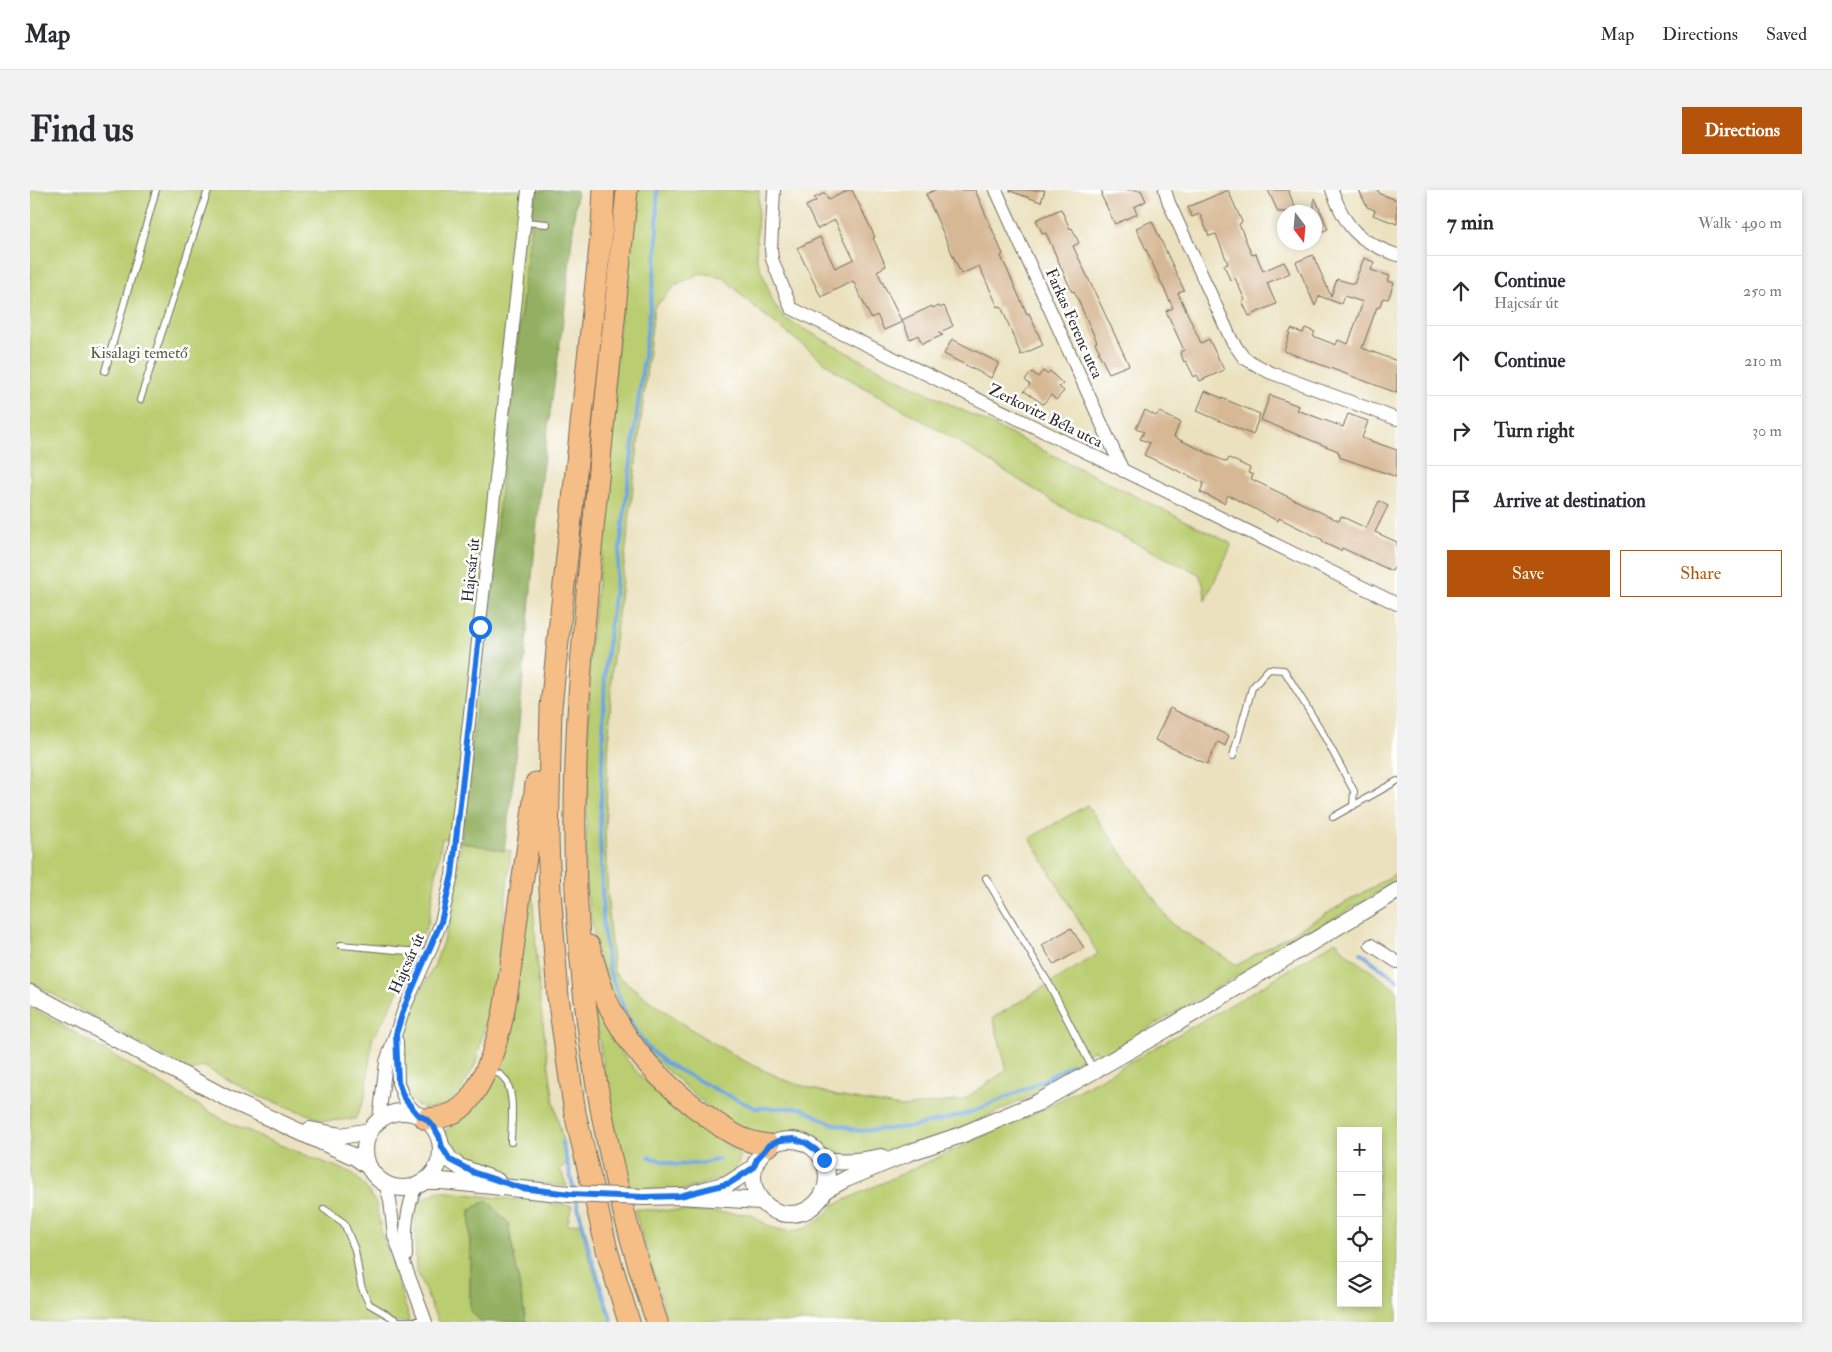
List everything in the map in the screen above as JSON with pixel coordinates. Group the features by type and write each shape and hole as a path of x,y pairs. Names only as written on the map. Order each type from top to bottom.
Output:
{"highway":[{"path":"604,190 602,227 552,707 548,796 550,890 565,1055 575,1113 589,1181 607,1250 629,1322"},
{"path":"627,190 582,638 576,790 578,909 584,992 601,1106 615,1175 632,1241 657,1322"},
{"path":"422,1116 440,1118 457,1112 469,1100 486,1069 496,1042 504,1009 522,880 532,830 536,782 552,707"},
{"path":"578,909 603,992 615,1019 638,1055 651,1070 682,1098 716,1123 745,1140 769,1145"}],"street":[{"name":"Hajcsár út","path":"375,1125 386,1062 404,1008 441,922 452,875 528,190"},
{"name":"Zerkovitz Béla utca","path":"774,190 771,238 772,258 791,308 1397,604"},
{"name":"Farkas Ferenc utca","path":"996,190 1123,471"},
{"path":"1165,190 1169,203 1232,341 1244,358 1269,372 1397,419"},
{"path":"1332,190 1345,219 1360,237 1397,255"},
{"path":"825,1190 908,1153 961,1135 1037,1102 1094,1071 1397,891"},
{"path":"1371,945 1397,962"},
{"path":"30,993 232,1101 355,1157 368,1166 378,1179 385,1184 400,1188 442,1180 570,1194 644,1197 680,1196 761,1201"},
{"name":"Hajcsár út","path":"396,1034 398,1082 404,1098 422,1116"},
{"path":"276,1122 340,1136 375,1125 391,1113 404,1111 422,1116 434,1127 442,1147 450,1160 460,1167 521,1188"},
{"path":"368,1166 365,1142 375,1125"},
{"path":"794,1139 806,1143 816,1150 824,1160 828,1180 825,1190 814,1206 805,1211 796,1214 777,1212 768,1208 755,1191 752,1180 753,1168 757,1159 769,1145 781,1140 794,1139"},
{"path":"406,1271 405,1230 407,1210 421,1184 435,1172 440,1160 442,1147"},
{"path":"824,1160 835,1162 861,1161 908,1153"},
{"path":"680,1196 730,1183 753,1168"},
{"path":"385,1184 390,1200 394,1236 426,1322"}],"lane":[{"path":"104,371 156,190"},
{"path":"140,400 208,190"},
{"path":"524,222 546,224"},
{"path":"1233,756 1252,688 1269,669 1284,670 1321,730 1354,791 1353,806"},
{"path":"1333,817 1397,781"},
{"path":"986,878 1049,984 1094,1071"},
{"path":"341,945 429,952"},
{"path":"486,1069 501,1076 509,1090 512,1106 511,1142"},
{"path":"324,1209 344,1223 355,1250 361,1286 369,1304 398,1321 426,1322"}],"green space":[{"name":"Kisalagi temető","path":"32,190 535,190 462,842 511,851 493,1004 484,1028 476,1063 460,1092 446,1106 426,1109 415,1104 407,1095 403,1083 402,1040 409,1012 434,967 448,927 461,842 442,838 428,923 392,1004 372,1040 365,1098 355,1119 325,1121 258,1096 203,1066 190,1072 30,981 30,196"},
{"path":"535,190 577,190 565,307 541,478 515,767 504,851 461,842"},
{"path":"633,190 759,190 756,256 773,302 784,318 857,358 1230,543 1231,546 1205,601 1204,587 1199,574 1062,507 946,434 837,372 753,306 723,277 701,273 677,284 654,308 612,667 605,832 609,925 614,973 650,1001 703,1037 740,1059 787,1081 837,1096 902,1107 963,1100 1007,1070 993,1018 1098,954 1030,838 1087,805 1173,925 1237,965 1397,873 1397,881 1107,1053 1100,1055 1094,1050 1079,1058 1078,1066 1069,1075 1033,1095 956,1131 873,1155 834,1156 814,1139 802,1133 776,1133 767,1136 731,1127 629,1037 598,956 585,885 590,642 608,504 615,368"},
{"path":"531,874 540,1003 554,1103 568,1162 560,1169 567,1186 520,1181 476,1171 449,1157 443,1137 445,1131 463,1116 476,1099"},
{"path":"1336,941 1346,953 1397,990 1397,1322 668,1322 634,1209 751,1214 773,1228 794,1230 805,1228 815,1223 834,1205 1041,1110 1246,996"},
{"path":"590,987 611,1037 638,1072 669,1103 741,1155 734,1174 684,1190 629,1189 618,1154"},
{"path":"30,1007 224,1120 270,1141 352,1173 363,1184 376,1203 381,1231 409,1322 30,1322"},
{"path":"439,1191 572,1206 567,1225 581,1223 588,1254 611,1322 526,1322 508,1223 487,1200 470,1210 470,1310 482,1322 438,1322 416,1269 415,1209 419,1201"},
{"path":"487,1200 508,1223 526,1322 482,1322 470,1311 470,1210"}],"building":[{"path":"852,190 875,237 873,238 886,266 877,271 902,322 884,330 877,315 871,318 853,281 821,297 797,248 820,237 835,268 854,259 835,220 817,229 806,206 816,201 814,198 825,193 828,200"},
{"path":"935,190 975,190 1003,254 1001,256 1043,345 1021,355 1001,306 998,307 979,266 961,274 926,194"},
{"path":"1010,190 1045,190 1041,202"},
{"path":"1101,190 1141,190 1146,201 1134,207 1137,214 1115,224 1101,195 1103,194"},
{"path":"1228,190 1242,222 1239,224 1252,255 1256,254 1263,271 1284,262 1290,273 1267,283 1276,304 1249,316 1242,301 1245,300 1235,278 1230,280 1224,265 1228,264 1216,234 1209,236 1200,214 1192,217 1188,207"},
{"path":"1268,190 1288,190 1294,205 1277,205 1277,210"},
{"path":"1359,190 1378,190 1380,194 1397,200 1397,224 1373,215 1375,210 1367,207"},
{"path":"1315,198 1318,205 1314,205"},
{"path":"1061,209 1079,243 1073,246 1129,365 1109,373 1098,352 1100,352 1095,343 1097,342 1074,291 1072,292 1046,233 1043,234 1036,220"},
{"path":"1322,215 1328,229 1322,232"},
{"path":"1152,221 1184,290 1178,293 1201,343 1209,339 1224,370 1200,381 1197,375 1194,377 1186,361 1184,362 1180,352 1184,350 1166,311 1173,308 1136,228"},
{"path":"1313,255 1331,296 1337,279 1354,284 1364,258 1374,262 1371,270 1390,276 1388,281 1394,283 1388,299 1383,298 1379,308 1377,307 1362,348 1397,361 1397,393 1284,351 1291,329 1303,333 1305,328 1315,332 1313,336 1336,345 1338,340 1348,344 1363,302 1344,296 1341,304 1319,296 1315,306 1296,262"},
{"path":"932,306 933,308 939,306 940,308 944,306 953,326 938,333 943,335 922,344 918,335 910,339 902,320"},
{"path":"952,339 999,363 991,378 944,354"},
{"path":"1043,371 1047,374 1050,371 1063,384 1059,387 1064,391 1056,400 1051,395 1043,404 1024,391 1030,385 1025,380 1032,372 1038,377"},
{"path":"1205,391 1260,414 1253,435 1197,411"},
{"path":"1270,395 1299,406 1297,410 1343,427 1348,414 1368,421 1362,438 1397,450 1397,477 1339,457 1338,451 1261,420"},
{"path":"1145,410 1156,416 1159,412 1180,422 1174,437 1222,460 1227,462 1229,458 1250,468 1248,473 1253,475 1251,479 1339,521 1341,516 1366,528 1379,501 1388,506 1375,532 1397,542 1397,563 1392,571 1342,548 1341,551 1279,518 1278,521 1228,495 1224,503 1200,492 1204,483 1144,455 1150,443 1140,439 1144,432 1136,428"},
{"path":"1170,708 1229,736 1225,746 1218,742 1207,764 1155,740"},
{"path":"1071,928 1084,948 1054,965 1042,945"}],"waterway":[{"path":"657,190 657,252 605,668 600,832 603,924 609,971 626,1014 647,1047 665,1063 715,1089 755,1108 801,1108 828,1122 859,1131 912,1127 969,1113 1030,1087 1073,1064"},
{"path":"1361,953 1397,980"},
{"path":"562,1142 574,1190"},
{"path":"649,1157 676,1165 704,1163 719,1159"},
{"path":"576,1199 590,1253 612,1322"}],"route":[{"path":"480,627 452,875 441,922 404,1008 396,1034 398,1082 404,1098 417,1114 434,1127 442,1147 450,1160 460,1167 475,1173 521,1188 570,1194 644,1197 680,1196 730,1183 753,1168 757,1159 769,1145 781,1140 794,1139 806,1143 816,1150 824,1160"}]}
